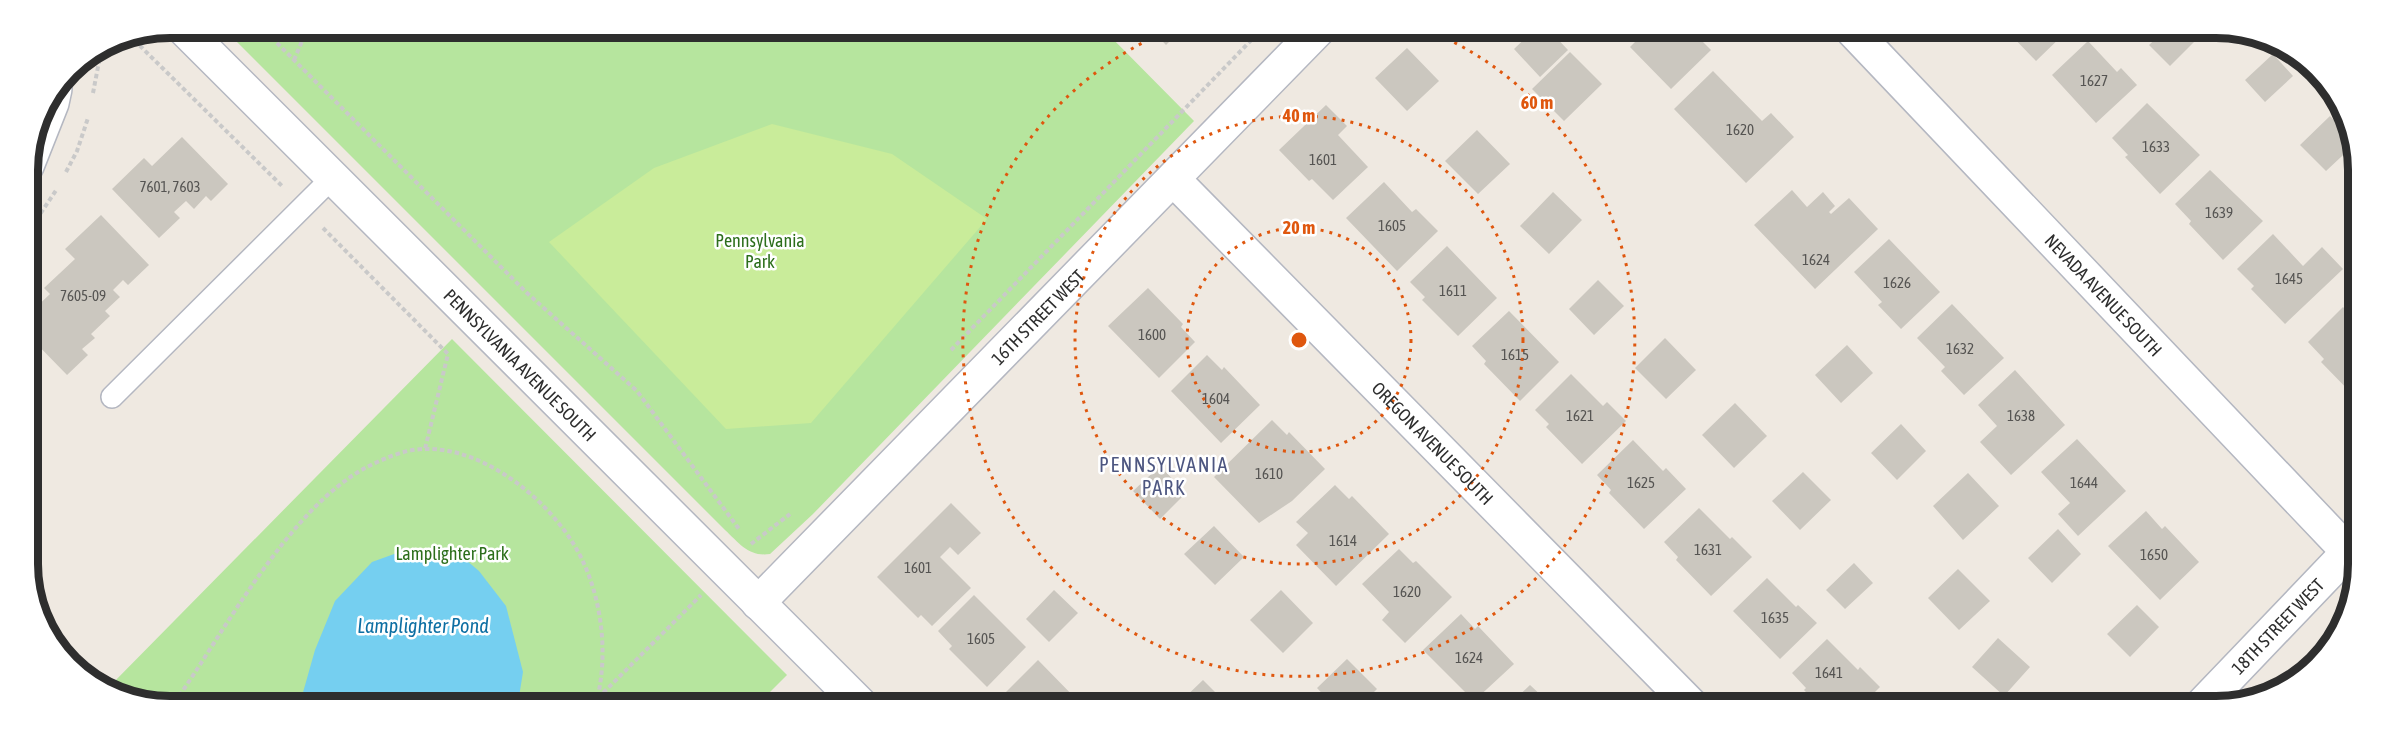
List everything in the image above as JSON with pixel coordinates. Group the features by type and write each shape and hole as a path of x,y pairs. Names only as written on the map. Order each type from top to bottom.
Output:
{"street":[{"name":"PENNSYLVANIA AVENUE SOUTH","path":"193,38 852,696"},
{"name":"16TH STREET WEST","path":"758,603 1310,38"},
{"name":"NEVADA AVENUE SOUTH","path":"1860,38 2349,549"},
{"name":"OREGON AVENUE SOUTH","path":"1174,180 1682,696"},
{"name":"18TH STREET WEST","path":"2211,696 2349,555"}],"lane":[{"path":"112,397 333,177"}],"path":[{"path":"272,38 527,294 637,391 751,544 794,510"},
{"path":"294,60 303,38"},
{"path":"948,353 1254,38"},
{"path":"179,696 283,542 330,494 363,469 393,455 425,449 459,454 482,461 517,483 549,511 569,535 585,564 596,596 603,662 598,696"},
{"path":"602,696 704,592"}],"green space":[{"name":"Pennsylvania Park","path":"233,38 1112,38 1194,121 813,514 770,554 750,551 740,545"},
{"path":"772,124 892,154 987,219 811,423 726,429 549,242 654,168"},
{"name":"Lamplighter Park","path":"452,339 787,675 766,696 169,696 135,692 113,683"}],"water":[{"name":"Lamplighter Pond","path":"408,549 453,549 479,571 506,606 523,672 519,696 302,696 315,650 335,601 372,562"}],"building":[{"path":"1159,38 1173,38 1166,45"},
{"path":"1526,38 1557,38 1568,50 1540,77 1514,49"},
{"path":"1639,38 1699,38 1711,50 1671,89 1630,47"},
{"path":"2014,38 2060,38 2036,61"},
{"path":"2157,38 2197,39 2170,66 2149,45"},
{"path":"2088,41 2117,72 2121,68 2137,85 2096,123 2052,75"},
{"path":"1407,48 1439,81 1407,111 1375,78"},
{"path":"1570,52 1602,84 1564,121 1532,89"},
{"path":"2273,54 2293,76 2265,102 2245,80"},
{"path":"1713,71 1762,121 1771,113 1794,137 1746,183 1674,109"},
{"path":"2147,103 2200,155 2160,194 2125,157 2128,155 2112,138"},
{"path":"1326,105 1347,126 1338,135 1368,167 1333,200 1312,179 1309,181 1279,150"},
{"path":"2330,116 2342,129 2347,151 2326,171 2300,145"},
{"path":"1477,130 1510,164 1478,194 1445,161"},
{"path":"182,137 228,184 211,201 206,196 194,209 186,201 174,212 180,218 159,238 112,189 144,158 152,166"},
{"path":"2210,170 2263,221 2223,260 2189,224 2191,221 2175,204"},
{"path":"1384,182 1412,212 1416,209 1438,231 1397,271 1346,218"},
{"path":"1792,190 1807,207 1823,192 1835,206 1829,212 1831,214 1849,198 1878,229 1815,289 1754,225"},
{"path":"1553,192 1582,220 1549,254 1520,226"},
{"path":"101,215 149,265 128,285 123,280 113,290 120,297 105,311 110,316 91,334 95,338 82,349 88,355 67,375 38,345 38,305 50,294 44,288 75,259 65,249"},
{"path":"2273,234 2303,266 2322,247 2343,269 2285,324 2251,289 2254,286 2237,269"},
{"path":"1889,239 1940,292 1901,329 1878,305 1882,302 1854,272"},
{"path":"1447,246 1497,298 1458,336 1422,300 1425,297 1410,282"},
{"path":"1598,280 1624,306 1594,335 1569,309"},
{"path":"1148,288 1183,324 1181,327 1195,342 1159,378 1108,326"},
{"path":"1952,304 2004,358 1964,395 1941,371 1945,367 1917,338"},
{"path":"2343,307 2349,313 2349,391 2321,362 2324,359 2308,342"},
{"path":"1509,311 1559,362 1520,401 1484,364 1486,361 1472,346"},
{"path":"1665,338 1696,370 1666,399 1635,368"},
{"path":"1847,345 1873,373 1841,403 1815,375"},
{"path":"1207,355 1222,370 1224,367 1260,405 1221,443 1171,391"},
{"path":"2015,370 2065,425 2011,475 1980,442 1997,426 1978,405"},
{"path":"1571,374 1603,406 1607,402 1626,421 1582,464 1546,427 1549,424 1535,410"},
{"path":"1735,403 1767,436 1734,468 1702,435"},
{"path":"1272,420 1287,435 1289,432 1325,469 1292,501 1259,523 1214,477"},
{"path":"1901,424 1926,451 1897,480 1871,453"},
{"path":"2077,439 2126,491 2078,536 2058,514 2070,503 2041,472"},
{"path":"1633,440 1663,471 1666,468 1686,489 1644,529 1609,493 1611,490 1597,475"},
{"path":"1160,466 1186,493 1160,519 1133,491"},
{"path":"1803,472 1831,500 1800,530 1772,501"},
{"path":"1968,473 1999,506 1963,540 1933,506"},
{"path":"1335,485 1349,499 1352,496 1389,534 1336,586 1296,545 1308,533 1296,522"},
{"path":"951,503 981,533 958,555 950,547 940,557 971,588 932,626 921,615 918,618 877,577"},
{"path":"1699,508 1752,557 1711,596 1676,560 1678,557 1664,542"},
{"path":"2146,511 2162,529 2165,526 2199,562 2160,600 2108,546"},
{"path":"1214,526 1244,557 1215,585 1184,554"},
{"path":"2058,529 2081,554 2052,583 2028,558"},
{"path":"1399,549 1413,563 1416,561 1452,597 1405,643 1382,620 1389,612 1362,584"},
{"path":"1854,563 1873,583 1845,609 1826,590"},
{"path":"1958,569 1990,601 1959,630 1928,598"},
{"path":"1767,578 1796,607 1798,605 1817,623 1780,659 1733,611"},
{"path":"1054,590 1078,613 1049,642 1026,619"},
{"path":"1281,590 1313,623 1283,653 1250,620"},
{"path":"974,595 1026,647 987,687 949,649 952,646 938,631"},
{"path":"2137,605 2159,627 2130,657 2107,634"},
{"path":"1461,614 1475,629 1478,626 1514,664 1479,696 1469,696 1423,650"},
{"path":"1998,638 2030,667 2004,696 1972,667"},
{"path":"1827,639 1858,670 1860,667 1880,687 1871,696 1810,696 1804,690 1806,688 1792,673"},
{"path":"1347,659 1377,689 1370,696 1325,696 1317,688"},
{"path":"1038,660 1073,696 1002,696"},
{"path":"1203,680 1219,696 1186,696"},
{"path":"1530,685 1542,696 1518,696"}],"district":[{"name":"PENNSYLVANIA PARK","path":"1164,476"}]}
